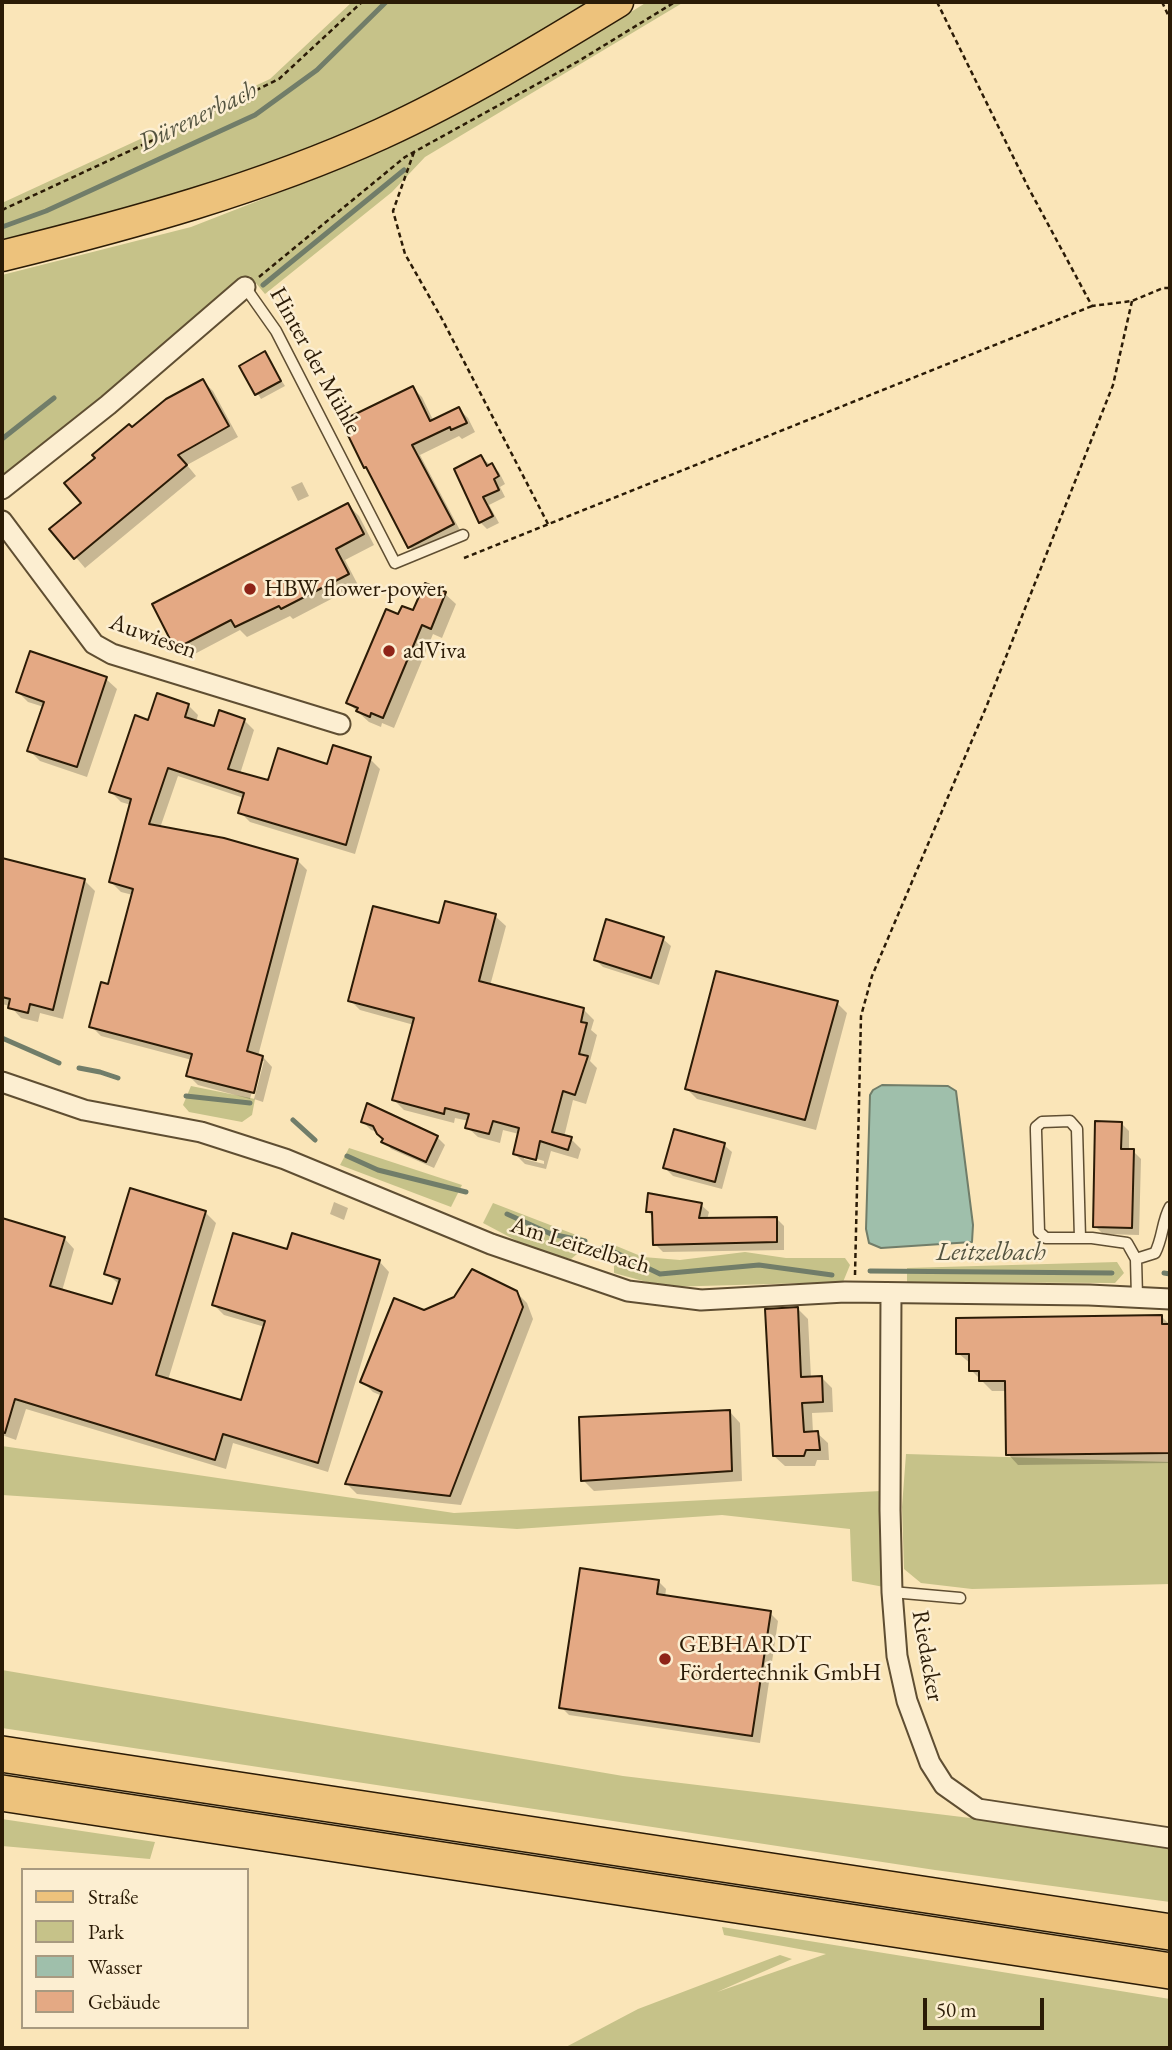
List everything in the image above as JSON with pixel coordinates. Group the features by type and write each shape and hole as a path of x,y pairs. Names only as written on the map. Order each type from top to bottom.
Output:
{"highway":[{"path":"2,1754 1170,1932"},
{"path":"2,1793 1170,1971"}],"main road":[{"path":"2,256 104,231 226,194 318,160 455,99 618,2"}],"street":[{"name":"Hinter der Mühle","path":"2,489 108,405 246,287"},
{"name":"Auwiesen","path":"2,521 94,644 112,654 340,724"},
{"name":"Am Leitzelbach","path":"2,1082 84,1110 201,1132 285,1159 491,1244 628,1291 701,1300 855,1292 1170,1299"},
{"name":"Riedacker","path":"891,1293 890,1510 897,1656 907,1701 930,1763 944,1785 978,1810 1170,1838"}],"lane":[{"name":"Hinter der Mühle","path":"246,287 276,331 395,564 463,535"},
{"path":"1080,1238 1077,1129 1070,1121 1042,1122 1036,1127 1039,1232 1046,1238 1127,1243 1136,1259 1137,1297"},
{"path":"1136,1259 1155,1253 1170,1207"},
{"path":"892,1592 960,1598"}],"path":[{"path":"2,210 279,79 362,2"},
{"path":"246,287 414,152 577,62 675,2"},
{"path":"937,2 1028,187 1092,306"},
{"path":"1162,2 1170,19"},
{"path":"414,152 393,211 405,254 442,318 548,524"},
{"path":"464,558 1092,306 1132,301 1163,288 1170,288"},
{"path":"855,1292 861,1016 873,976 987,705 1113,385 1132,301"}],"green space":[{"path":"352,2 589,2 473,76 346,140 221,186 2,245 2,203 270,79"},
{"path":"647,2 684,2 425,157 392,192 265,294 250,276 73,427 2,483 2,275 191,227 345,167 586,40"},
{"path":"191,1086 255,1099 252,1115 242,1122 189,1112 183,1105"},
{"path":"349,1148 462,1185 451,1207 340,1165"},
{"path":"493,1203 584,1238 582,1250 571,1259 536,1251 483,1223"},
{"path":"614,1245 643,1257 680,1260 745,1252 786,1258 845,1258 850,1265 843,1282 665,1287 614,1273"},
{"path":"1117,1262 1124,1273 1115,1283 907,1282 907,1268"},
{"path":"2,1446 454,1513 881,1491 884,1587 852,1581 850,1529 722,1515 517,1529 2,1495"},
{"path":"906,1454 1170,1462 1170,1584 972,1589 921,1583 904,1569 902,1507"},
{"path":"2,1670 623,1776 987,1820 1170,1849 1170,1902 935,1870 2,1728"},
{"path":"2,1819 155,1842 150,1859 2,1846"},
{"path":"722,1927 1170,1999 1170,2048 564,2048 638,2009 780,1955 792,1959 717,1992 826,1954 724,1935"}],"water":[{"path":"882,1085 948,1086 956,1091 973,1225 972,1242 881,1248 869,1243 866,1229 870,1095"}],"building":[{"path":"265,351 281,381 255,395 239,366"},
{"path":"203,379 229,426 178,455 187,465 74,559 49,529 81,503 64,483 95,458 92,455 129,424 132,427 166,399"},
{"path":"413,386 430,421 459,407 467,423 451,430 450,427 412,445 454,524 408,548 341,421"},
{"path":"481,455 487,466 492,463 499,476 494,479 499,490 483,497 493,516 479,523 454,469"},
{"name":"HBW flower-power","path":"348,503 364,534 336,549 349,574 281,609 279,606 235,627 231,620 175,649 152,604"},
{"name":"adViva","path":"425,583 446,592 431,629 422,625 383,718 371,713 370,717 356,711 358,708 346,703 386,609 398,614 402,606 413,610"},
{"path":"30,651 107,677 77,767 27,751 44,702 16,692"},
{"path":"157,693 189,704 185,717 214,726 219,710 245,719 228,769 268,780 278,748 327,764 333,745 371,757 346,845 238,813 244,793 168,768 149,824 224,838 298,859 247,1051 263,1056 254,1093 186,1076 192,1054 89,1027 101,982 108,984 133,889 109,882 131,799 109,792 135,715 148,720"},
{"path":"2,858 85,879 53,1010 30,1004 28,1013 8,1008 10,999 2,997"},
{"path":"445,901 496,914 479,981 584,1008 581,1022 587,1023 579,1054 588,1056 575,1095 563,1091 552,1132 572,1137 568,1150 540,1141 536,1160 513,1154 519,1128 493,1121 489,1134 465,1128 469,1114 445,1108 444,1114 392,1100 414,1018 348,1001 373,906 439,923"},
{"path":"606,919 664,937 651,978 594,960"},
{"path":"716,971 838,1001 805,1120 685,1089"},
{"path":"367,1103 438,1136 426,1162 381,1142 383,1139 373,1126 361,1122"},
{"path":"1095,1121 1122,1122 1121,1149 1134,1149 1132,1228 1093,1227"},
{"path":"674,1129 725,1143 715,1182 663,1168"},
{"path":"130,1188 206,1211 156,1375 241,1400 265,1321 212,1305 233,1233 287,1249 292,1233 380,1260 318,1463 223,1434 215,1460 15,1399 5,1433 2,1432 2,1218 65,1237 50,1286 112,1304 120,1279 104,1274"},
{"path":"648,1193 702,1203 699,1218 777,1217 777,1242 653,1245 652,1212 646,1212"},
{"path":"472,1269 517,1291 523,1307 450,1496 345,1484 382,1392 360,1382 394,1298 424,1310 454,1297"},
{"path":"798,1307 801,1377 822,1376 823,1402 802,1403 804,1432 818,1431 820,1450 806,1450 804,1456 773,1456 765,1309"},
{"path":"1162,1315 1162,1324 1170,1324 1170,1453 1006,1455 1005,1381 979,1381 979,1371 969,1371 969,1354 956,1354 956,1318"},
{"path":"730,1410 732,1471 581,1481 579,1417"},
{"name":"GEBHARDT Fördertechnik GmbH","path":"580,1568 659,1580 657,1594 771,1611 752,1736 559,1708"}],"waterway":[{"name":"Dürenerbach","path":"2,227 46,211 255,115 317,70 386,2"},
{"path":"263,285 404,170"},
{"path":"2,439 54,398"},
{"name":"Leitzelbach","path":"2,1038 59,1063"},
{"name":"Leitzelbach","path":"79,1068 118,1078"},
{"name":"Leitzelbach","path":"186,1096 250,1103"},
{"name":"Leitzelbach","path":"293,1120 315,1140"},
{"name":"Leitzelbach","path":"347,1156 378,1170 466,1192"},
{"name":"Leitzelbach","path":"507,1214 551,1234 585,1241"},
{"name":"Leitzelbach","path":"604,1247 660,1274 759,1265 832,1275"},
{"name":"Leitzelbach","path":"870,1271 1112,1273"},
{"name":"Leitzelbach","path":"1164,1273 1170,1274"}],"place":[{"name":"HBW flower-power","path":"250,589"},
{"name":"adViva","path":"389,651"},
{"name":"GEBHARDT Fördertechnik GmbH","path":"665,1659"}]}
